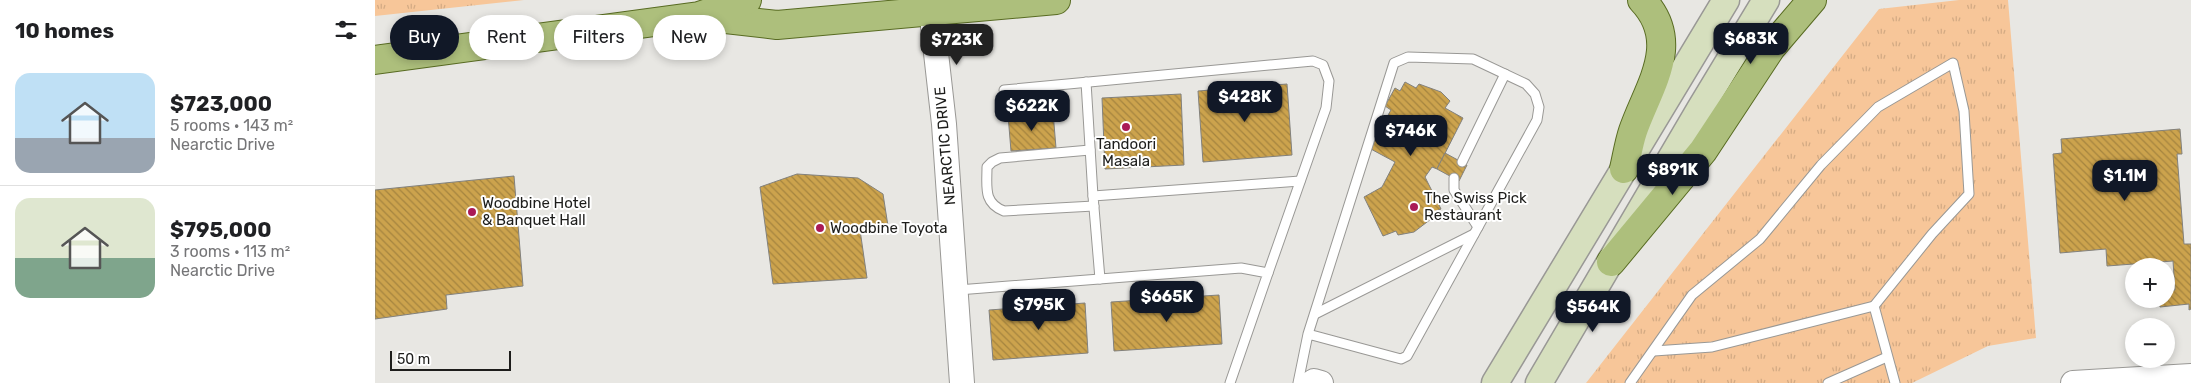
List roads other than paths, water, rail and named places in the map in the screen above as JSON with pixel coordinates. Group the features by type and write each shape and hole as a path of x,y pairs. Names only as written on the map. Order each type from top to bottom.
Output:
{"main road":[{"path":"702,15 747,0"},
{"path":"726,19 777,25 931,6 1056,0"},
{"path":"1624,169 1633,132 1653,86 1662,44 1661,33 1652,10 1642,0"},
{"path":"1495,383 1726,0"},
{"path":"1539,383 1766,0"},
{"path":"1611,262 1703,151 1771,48 1811,0"},
{"path":"375,60 653,22"}],"street":[{"name":"NEARCTIC DRIVE","path":"931,6 944,124 962,383"},
{"path":"2073,383 2116,382 2191,376"},
{"path":"1311,383 1314,381 1321,383"}],"lane":[{"path":"1298,383 1308,334 1394,63 1408,58 1473,58 1526,84 1535,94 1539,107 1537,120 1407,356 1401,359 1308,334"},
{"path":"1004,90 1313,61 1323,65 1329,81 1326,108 1230,383"},
{"path":"1630,383 1692,295 1760,238 1821,165 1878,107 1953,63 1964,111 1969,194 1932,234 1874,306 1713,347 1653,351"},
{"path":"1462,162 1505,74"},
{"path":"1086,82 1100,279"},
{"path":"1090,150 1001,158 992,162 987,167 988,200 994,207 1004,211 1094,206"},
{"path":"1454,178 1454,190 1476,230"},
{"path":"1093,196 1300,181"},
{"path":"1315,314 1476,230"},
{"path":"955,291 1241,268 1268,273"},
{"path":"1874,306 1895,383"},
{"path":"1828,383 1887,356"}],"place":[{"name":"Tandoori Masala","path":"1126,127"},
{"name":"The Swiss Pick Restaurant","path":"1414,207"},
{"name":"Woodbine Hotel & Banquet Hall","path":"472,212"},
{"name":"Woodbine Toyota","path":"820,228"}]}
